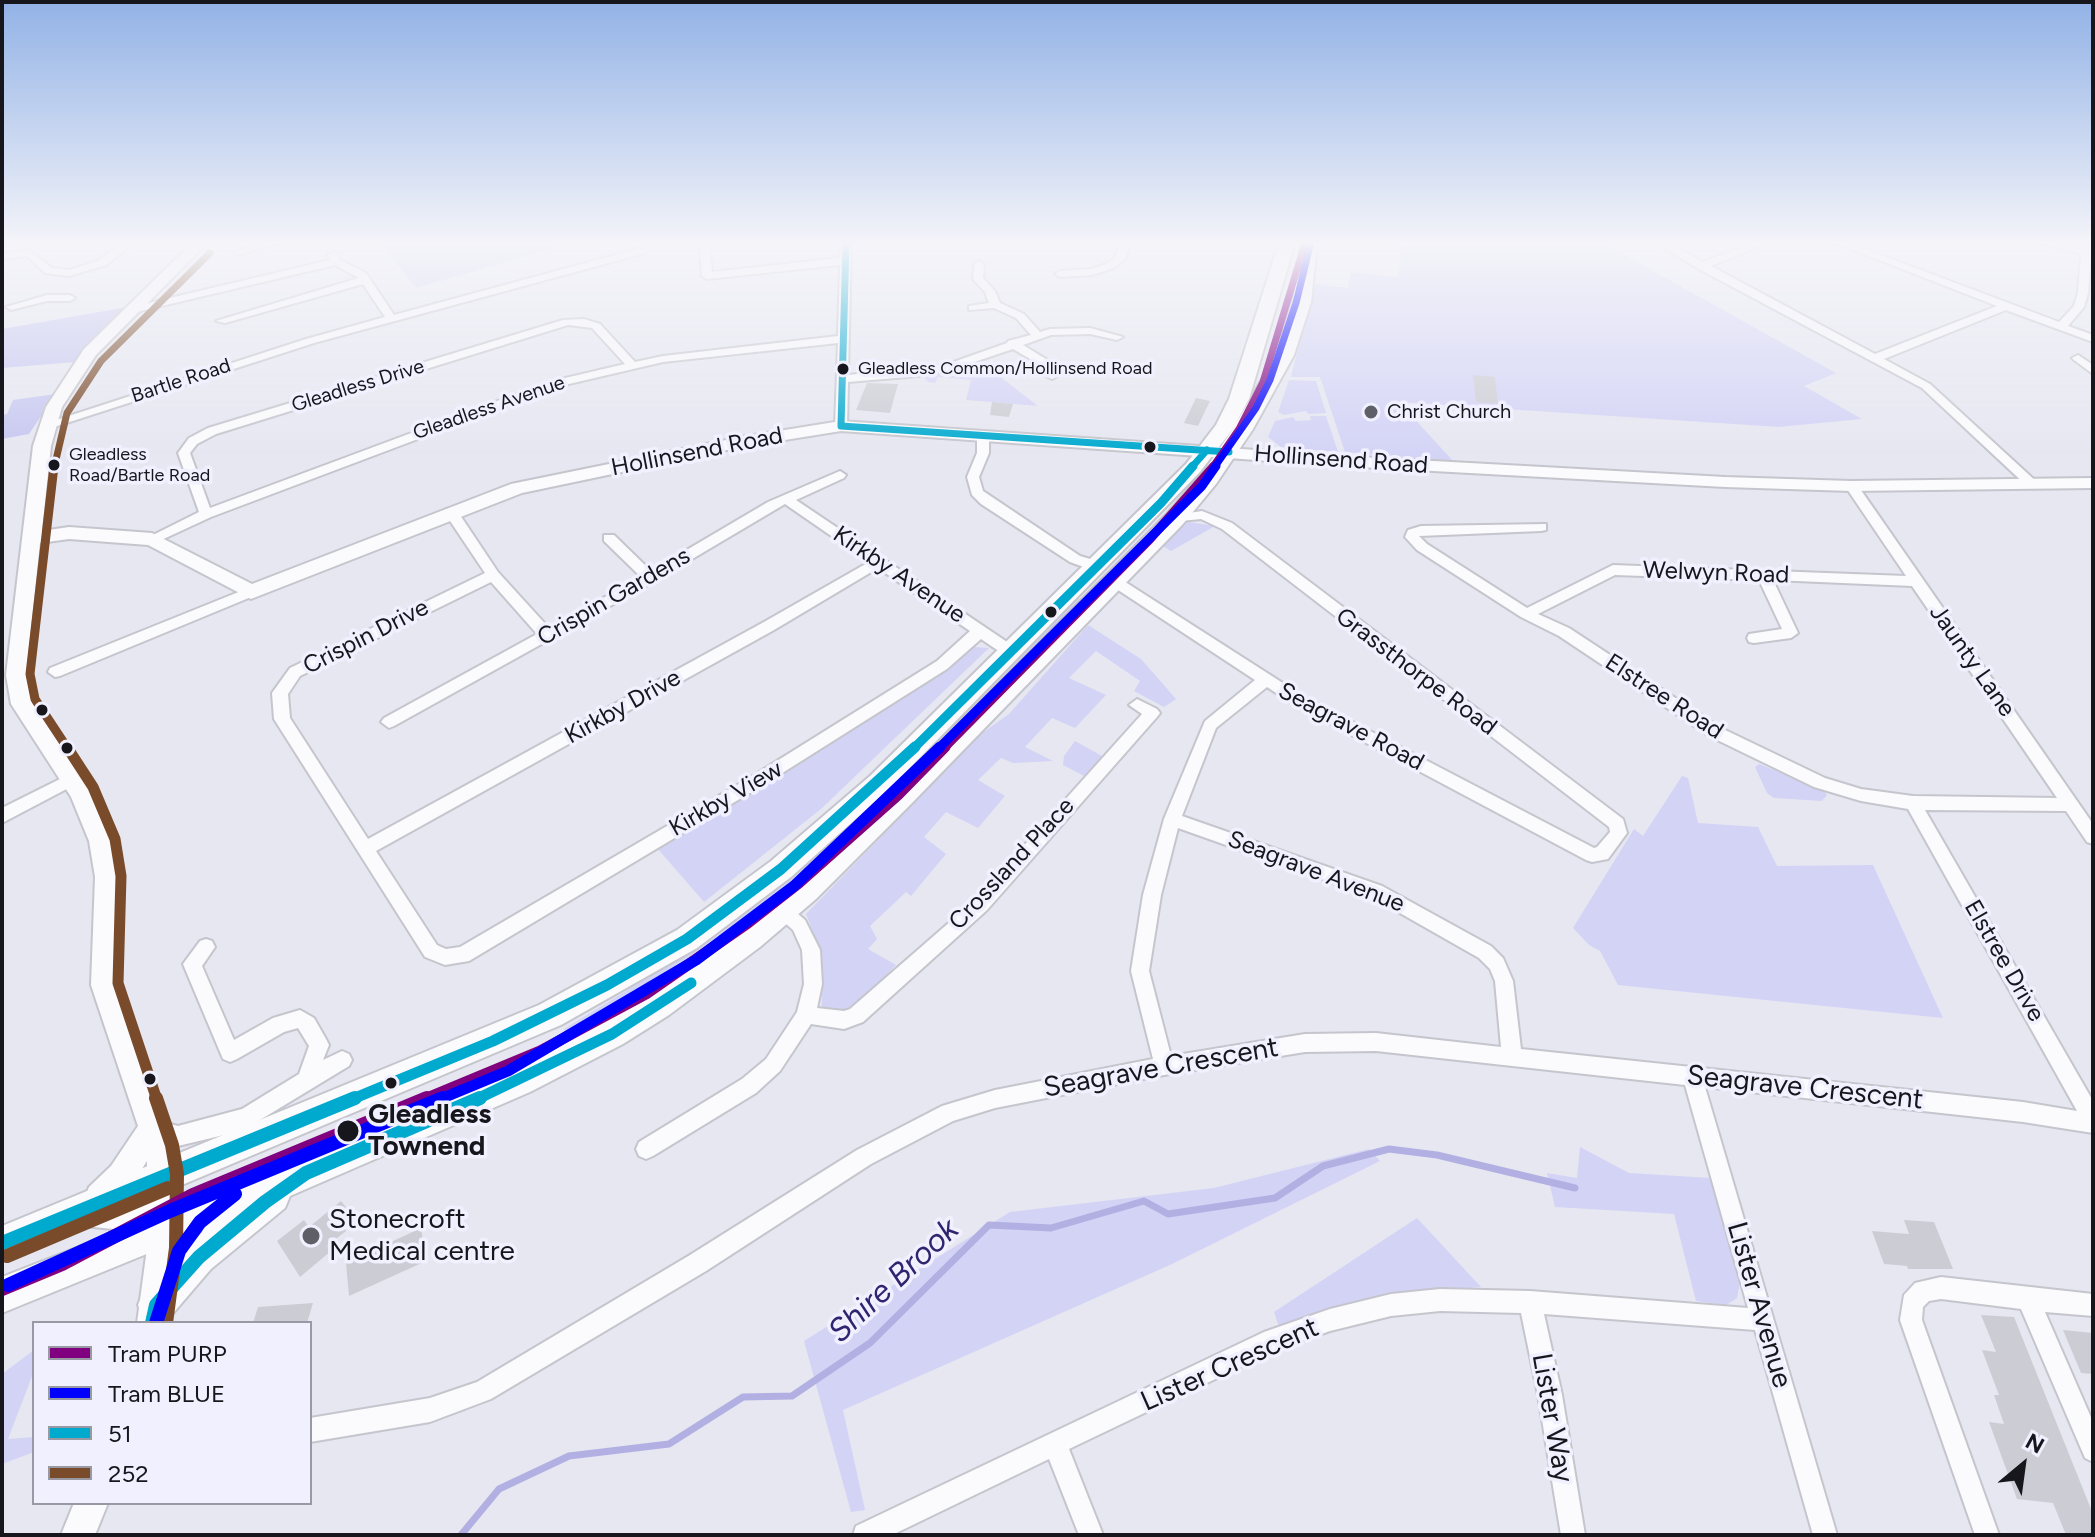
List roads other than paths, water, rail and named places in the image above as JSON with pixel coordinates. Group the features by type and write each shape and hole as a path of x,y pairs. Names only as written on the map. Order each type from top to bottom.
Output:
{"highway":[{"path":"2,1295 306,1173 519,1081 612,1034 707,971 783,911 903,796 1108,571 1188,475 1218,451 1239,399 1265,315"},
{"path":"2,1243 493,1041 607,985 687,939 760,886 832,826 1011,652 1175,519 1290,344 1298,315"},
{"path":"154,1314 216,1242 306,1173"},
{"path":"83,1210 111,1209 130,1213 156,1223 163,1231"}],"main road":[{"path":"127,315 90,352 61,393 47,425 19,642 17,690 38,732 72,779 94,820 106,865 103,971 107,1001 152,1129 163,1175 163,1231 154,1314"},
{"name":"Hollinsend Road","path":"251,592 517,488 741,442 841,426 1535,473 1851,486 2093,483"},
{"path":"31,538 69,533 152,539 251,592"},
{"path":"83,1210 121,1176 152,1129"},
{"path":"78,1535 90,1505"}],"street":[{"path":"221,321 243,315"},
{"path":"388,315 392,320"},
{"name":"Bartle Road","path":"47,425 262,355 411,315"},
{"path":"841,426 843,315"},
{"path":"1017,315 1036,334"},
{"path":"1793,315 1938,394 2033,484"},
{"path":"1875,358 1984,315"},
{"path":"2027,315 2093,339"},
{"path":"2061,326 2072,315"},
{"name":"Gleadless Drive","path":"206,514 184,453 193,441 212,431 567,322 596,326 632,365"},
{"path":"1102,333 1110,322"},
{"path":"842,379 930,372 1036,334 1076,329 1117,337"},
{"name":"Gleadless Avenue","path":"152,539 206,514 530,391 632,365 697,354 842,339"},
{"path":"1012,343 1055,369 1052,376"},
{"path":"2078,358 2093,371"},
{"name":"Seagrave Road","path":"983,435 983,453 973,477 977,492 986,501 1085,564 1108,571 1265,680 1598,856"},
{"name":"Crispin Gardens","path":"389,722 786,499 840,475"},
{"name":"Jaunty Lane","path":"1851,486 2093,837"},
{"name":"Kirkby Avenue","path":"786,499 1011,652"},
{"path":"451,512 493,575 547,635"},
{"name":"Grassthorpe Road","path":"1175,519 1202,515 1219,521 1617,824 1619,833 1598,856"},
{"name":"Elstree Road","path":"1541,527 1421,530 1413,533 1412,537 1422,547 1526,614 1564,632 1715,732 1820,783 1861,795 1913,803 2070,805"},
{"path":"609,538 650,578"},
{"name":"Kirkby Drive","path":"366,848 879,562"},
{"name":"Welwyn Road","path":"1526,614 1613,570 1916,581"},
{"path":"1754,638 1791,633 1763,574"},
{"name":"Crispin Drive","path":"463,955 445,957 431,951 282,719 280,693 295,672 309,663 493,575"},
{"name":"Hollinsend Road","path":"55,672 251,592"},
{"name":"Kirkby View","path":"463,955 892,699 942,665 980,631"},
{"path":"1164,1066 1140,971 1141,952 1172,819 1210,725 1265,680"},
{"name":"Crossland Place","path":"806,1015 844,1020 856,1016 981,905 1152,713 1137,705"},
{"path":"2,816 72,779"},
{"name":"Elstree Drive","path":"1913,803 2093,1121"},
{"name":"Seagrave Avenue","path":"1172,819 1376,891 1485,952 1497,964 1504,981 1512,1057"},
{"path":"646,1149 749,1086 773,1065 806,1015 813,984 811,950 799,925 783,911"},
{"path":"206,947 192,964 230,1053 280,1024 300,1019 307,1024 319,1045 307,1080"},
{"name":"Seagrave Crescent","path":"312,1430 430,1410 483,1391 698,1263 864,1157 949,1113 995,1099 1164,1066 1341,1040 2093,1121"},
{"path":"152,1129 178,1136 224,1125 248,1116 342,1060"},
{"name":"Lister Avenue","path":"1692,1076 1825,1535"},
{"path":"1987,1535 1911,1320 1912,1303 1923,1291 1941,1288 2093,1305"},
{"path":"2028,1299 2088,1427 2093,1450"},
{"name":"Lister Crescent","path":"865,1535 1272,1340 1330,1320 1391,1305 1440,1300 1530,1302 1764,1320"},
{"name":"Lister Way","path":"1530,1302 1550,1395 1573,1535"},
{"path":"1056,1446 1091,1535"}],"waterway":[{"name":"Shire Brook","path":"461,1535 499,1489 569,1456 669,1444 743,1397 792,1396 870,1343 989,1225 1051,1228 1144,1201 1168,1214 1275,1198 1323,1166 1389,1149 1437,1155 1575,1188"}],"tram line":[{"name":"PURP","path":"2,1289 62,1264 193,1195 540,1051 646,994 748,923 799,883 898,795 1150,539 1212,469 1239,429 1263,382 1283,315"},
{"name":"BLUE","path":"8,1285 170,1211 508,1071 696,960 794,886 893,794 1202,486 1256,408 1270,380 1292,315"},
{"name":"BLUE","path":"157,1321 179,1251 200,1222 235,1194"}],"place":[{"name":"Gleadless Common/Hollinsend Road","path":"843,369"},
{"name":"Christ Church","path":"1371,412"},
{"name":"Gleadless Road/Bartle Road","path":"54,465"},
{"name":"Gleadless Townend","path":"348,1131"},
{"name":"Stonecroft Medical centre","path":"311,1236"}]}
